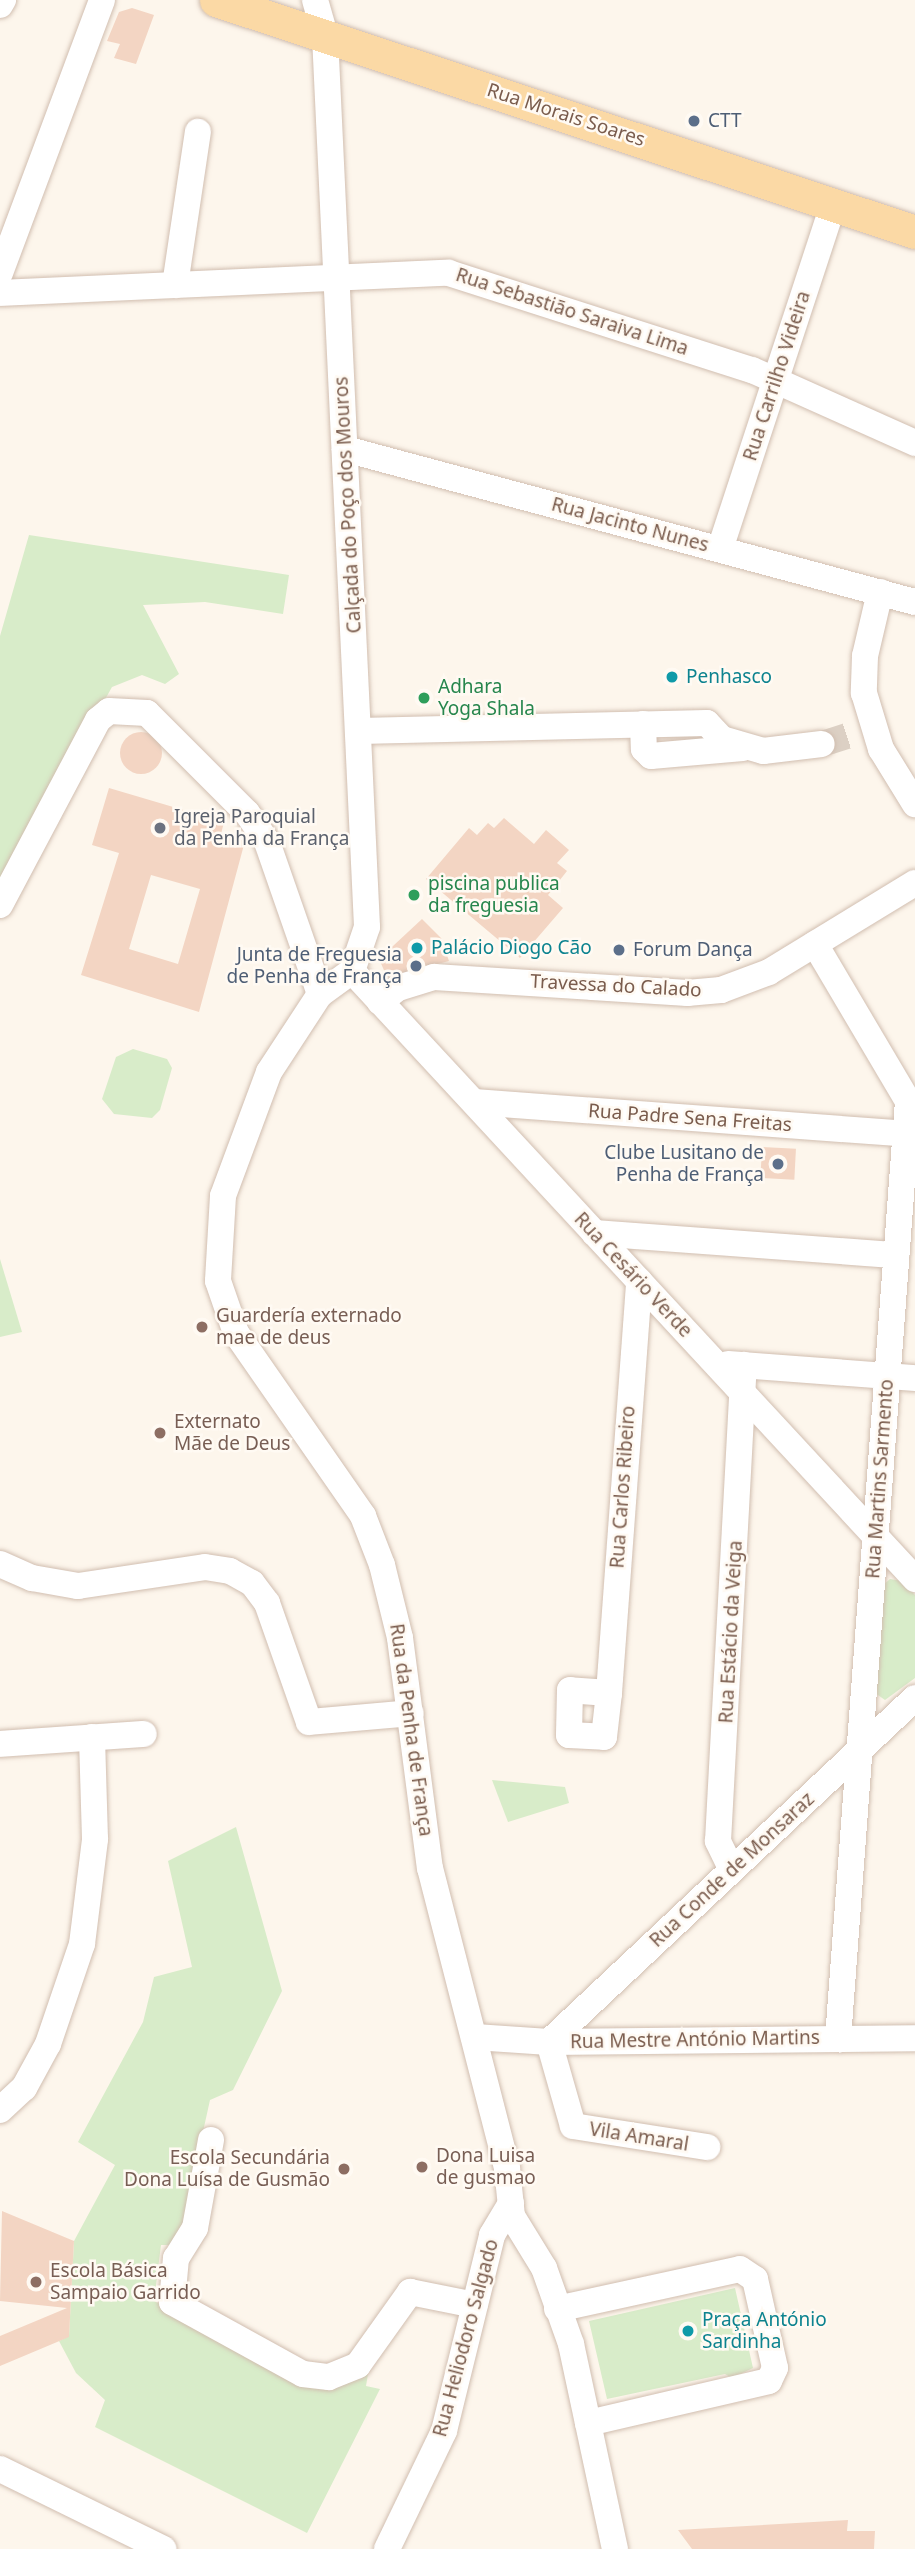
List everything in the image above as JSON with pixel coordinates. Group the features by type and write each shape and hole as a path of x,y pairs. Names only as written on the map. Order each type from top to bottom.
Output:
{"main road":[{"name":"Rua Morais Soares","path":"216,0 834,202 915,232"}],"street":[{"path":"0,5 3,0"},
{"path":"0,274 102,0"},
{"name":"Calçada do Poço dos Mouros","path":"315,0 325,36 368,911 352,971"},
{"path":"175,285 198,132"},
{"name":"Rua Carrilho Videira","path":"720,550 834,202"},
{"name":"Rua Sebastião Saraiva Lima","path":"0,293 456,274 775,380 915,443"},
{"name":"Rua Jacinto Nunes","path":"345,449 915,602"},
{"path":"880,593 863,674 861,732 915,804"},
{"path":"0,905 98,720 110,712 147,713 169,730 247,813 267,842 289,894 320,994"},
{"path":"359,731 707,723 716,735 751,748 778,752 822,744"},
{"name":"Travessa do Calado","path":"380,1002 398,988 446,976 704,992 754,980 915,883"},
{"name":"Rua Martins Sarmento","path":"815,944 906,1095 897,1255 838,2039"},
{"name":"Rua da Penha de França","path":"352,971 320,994 290,1032 248,1122 223,1196 218,1280 236,1333 260,1375 374,1539 400,1638 430,1868 475,2036 514,2222 544,2268 557,2309 588,2423 615,2549"},
{"name":"Rua Cesário Verde","path":"352,971 915,1579"},
{"name":"Rua Padre Sena Freitas","path":"474,1102 905,1134"},
{"path":"594,1233 897,1255"},
{"name":"Rua Carlos Ribeiro","path":"609,1693 639,1280"},
{"path":"715,1363 915,1378"},
{"name":"Rua Estácio da Veiga","path":"730,1866 718,1841 745,1395 744,1365"},
{"path":"0,1564 32,1578 78,1586 205,1567 241,1576 267,1603 309,1722 411,1713"},
{"name":"Rua Conde de Monsaraz","path":"549,2042 730,1866 859,1755 915,1698"},
{"path":"0,1744 144,1734"},
{"path":"0,2110 24,2088 48,2044 82,1944 95,1851 92,1737"},
{"name":"Rua Mestre António Martins","path":"475,2036 549,2042 915,2038"},
{"name":"Vila Amaral","path":"549,2042 573,2126 707,2147"},
{"path":"211,2140 195,2228 176,2258 172,2302 303,2374 329,2377 358,2365 410,2292 475,2305"},
{"name":"Rua Heliodoro Salgado","path":"387,2549 444,2431 492,2235 511,2203"},
{"path":"557,2309 740,2269 755,2278 775,2368 769,2381 588,2423"},
{"path":"0,2469 163,2549"}],"green space":[{"path":"29,535 289,575 283,614 205,602 143,605 179,674 165,684 142,675 112,687 0,888 0,636"},
{"path":"133,1049 167,1059 172,1068 160,1110 152,1118 114,1114 102,1099 116,1057"},
{"path":"0,1259 22,1332 0,1337"},
{"path":"890,1579 902,1581 915,1595 915,1678 885,1700 875,1693 883,1585"},
{"path":"492,1780 565,1787 569,1803 508,1822"},
{"path":"236,1827 282,1991 233,2090 210,2100 178,2245 161,2245 154,2301 311,2384 369,2368 366,2386 380,2389 307,2533 95,2427 105,2400 76,2373 59,2341 69,2336 74,2241 115,2165 78,2142 143,2022 154,1977 192,1967 168,1861"},
{"path":"735,2288 753,2368 732,2378 725,2374 607,2399 589,2321"}],"building":[{"path":"132,8 154,15 136,64 114,58 120,44 107,41 119,12"},
{"path":"141,732 156,738 162,753 156,768 141,774 126,768 120,753 126,738"},
{"path":"109,788 224,822 221,834 245,841 199,1012 81,975 119,853 92,845","holes":["151,875 200,889 178,964 129,949"]},
{"path":"504,818 534,844 546,830 569,850 557,863 567,871 548,895 563,908 520,958 426,879 469,828 477,835 488,823 494,828"},
{"name":"Palácio Diogo Cão","path":"422,919 441,938 449,961 387,977 379,959"},
{"name":"Clube Lusitano de Penha de França","path":"762,1147 796,1149 794,1180 760,1178"},
{"name":"Escola Básica Sampaio Garrido","path":"2,2211 74,2241 69,2337 0,2366 0,2336 67,2308 0,2301"},
{"path":"848,2520 847,2531 875,2531 874,2549 692,2549 678,2530"}],"tunnel":[{"path":"822,744 850,735"}],"place":[{"name":"CTT","path":"694,121"},
{"name":"Penhasco","path":"672,677"},
{"name":"Adhara Yoga Shala","path":"424,698"},
{"name":"Igreja Paroquial da Penha da França","path":"160,828"},
{"name":"piscina publica da freguesia","path":"414,895"},
{"name":"Palácio Diogo Cão","path":"417,948"},
{"name":"Forum Dança","path":"619,950"},
{"name":"Junta de Freguesia de Penha de França","path":"416,966"},
{"name":"Clube Lusitano de Penha de França","path":"778,1164"},
{"name":"Guardería externado mae de deus","path":"202,1327"},
{"name":"Externato Mãe de Deus","path":"160,1433"},
{"name":"Dona Luisa de gusmao","path":"422,2167"},
{"name":"Escola Secundária Dona Luísa de Gusmão","path":"344,2169"},
{"name":"Escola Básica Sampaio Garrido","path":"36,2282"},
{"name":"Praça António Sardinha","path":"688,2331"}]}
